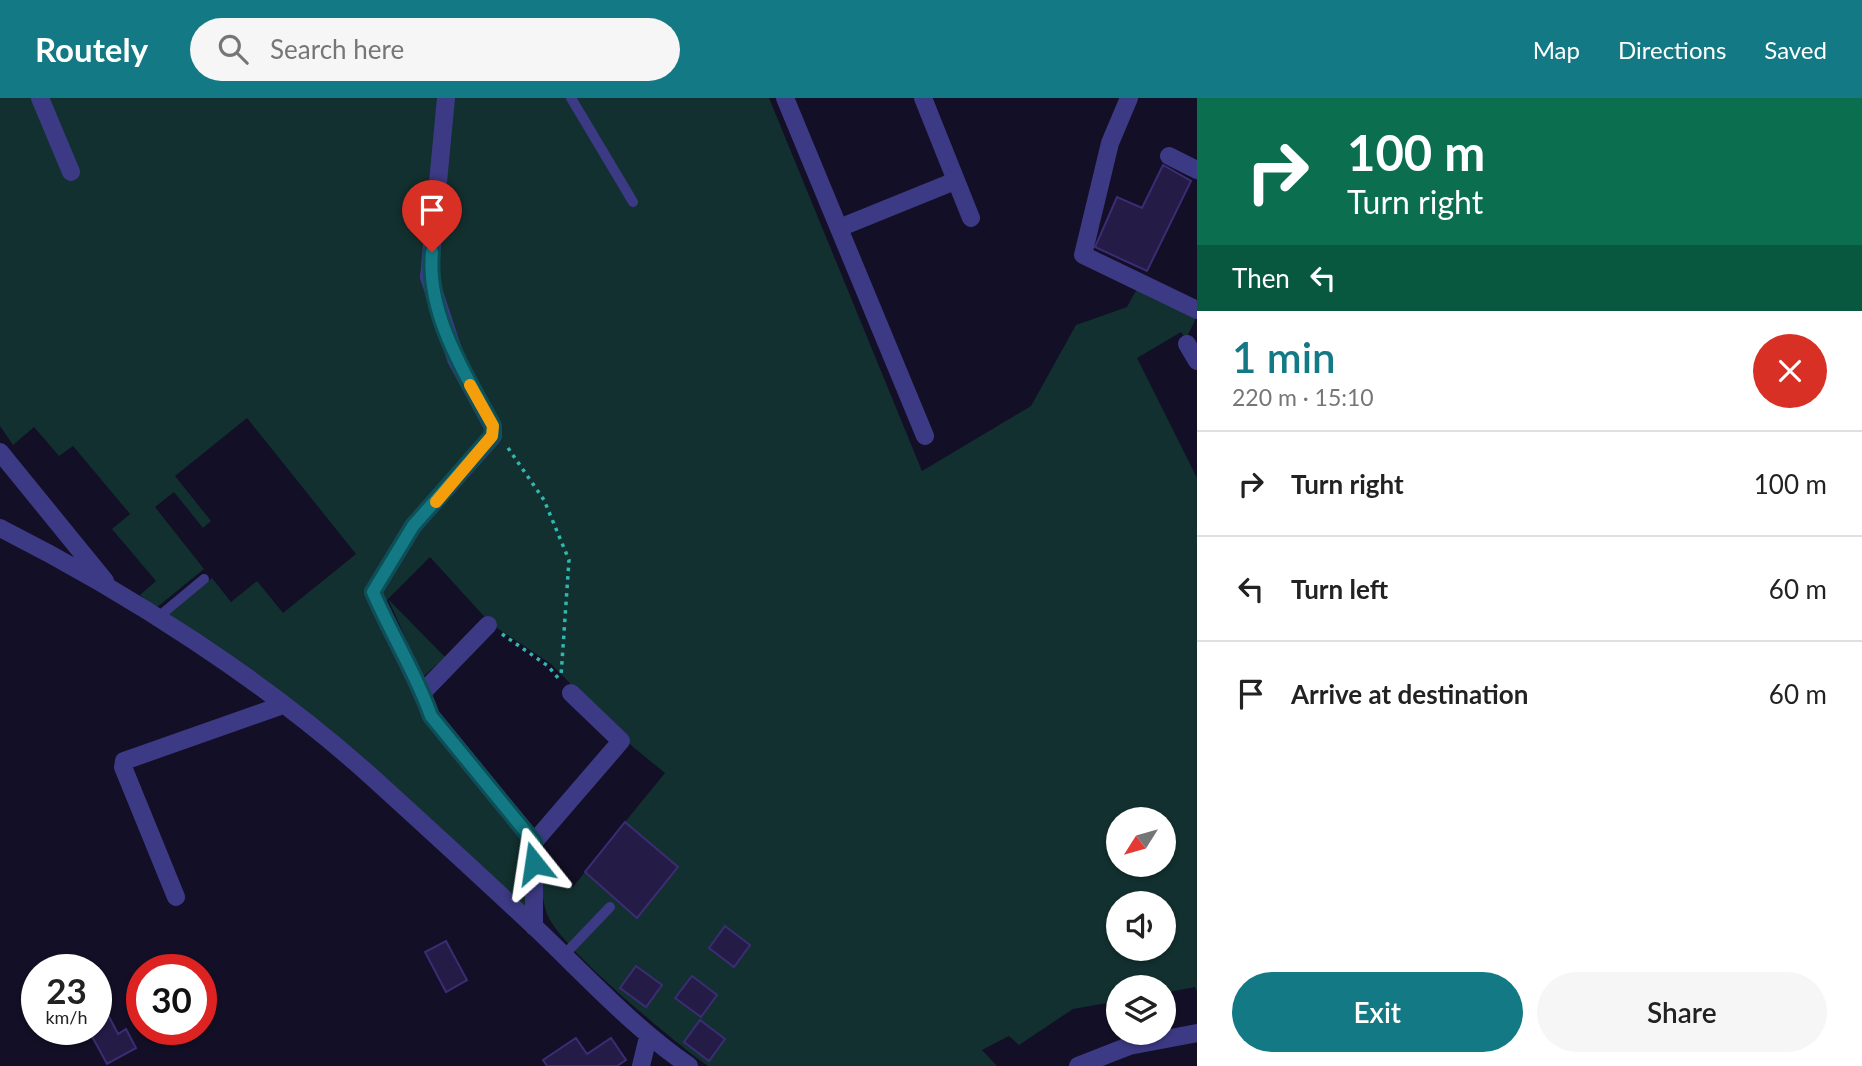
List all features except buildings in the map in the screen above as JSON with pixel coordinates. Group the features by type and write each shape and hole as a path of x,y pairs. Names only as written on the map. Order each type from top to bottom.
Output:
{"street":[{"path":"40,98 71,172"},
{"path":"446,98 429,277 456,359 493,426 492,436 413,526 373,592 393,638 423,692 431,716 534,842 534,927"},
{"path":"786,98 925,436"},
{"path":"923,98 971,218"},
{"path":"1129,98 1110,143 1083,255 1197,310"},
{"path":"1169,156 1197,170"},
{"path":"839,228 955,181"},
{"path":"1187,344 1197,361"},
{"path":"0,452 114,592"},
{"path":"0,528 157,618 283,705 370,775 648,1037 689,1066"},
{"path":"423,692 488,625"},
{"path":"534,842 621,741 566,687"},
{"path":"176,897 123,767 124,761 283,705"},
{"path":"1078,1066 1129,1046 1197,1032"},
{"path":"641,1066 648,1037"}],"lane":[{"path":"571,98 633,202"},
{"path":"157,618 204,579"},
{"path":"564,955 610,907"}],"path":[{"path":"493,426 544,500 569,560 566,687"},
{"path":"488,625 548,666 566,687"}],"green space":[{"path":"0,98 769,98 922,471 1031,406 1076,325 1127,307 1138,287 1197,316 1186,339 1181,332 1137,358 1197,478 1197,992 1195,987 1176,991 1176,975 1106,975 1106,1003 1073,1009 1019,1045 1009,1036 982,1050 997,1066 708,1066 646,1017 595,971 556,929 547,914 540,861 573,887 585,872 637,918 678,867 625,822 665,773 633,747 551,664 491,624 430,557 378,609 418,691 529,842 530,917 455,850 163,618 212,578 231,602 257,581 283,613 356,554 247,418 175,476 211,521 203,528 174,492 155,507 204,569 156,608 140,595 156,581 112,529 130,514 73,446 59,456 34,427 13,445 0,426"},
{"path":"388,599 445,657 423,677"}],"slow traffic":[{"path":"436,502 492,436 493,426 470,385"}],"route":[{"path":"432,252 429,277 456,359 493,426 492,436 454,483 413,526 373,592 393,638 423,692 431,716 534,842 534,863"}]}
